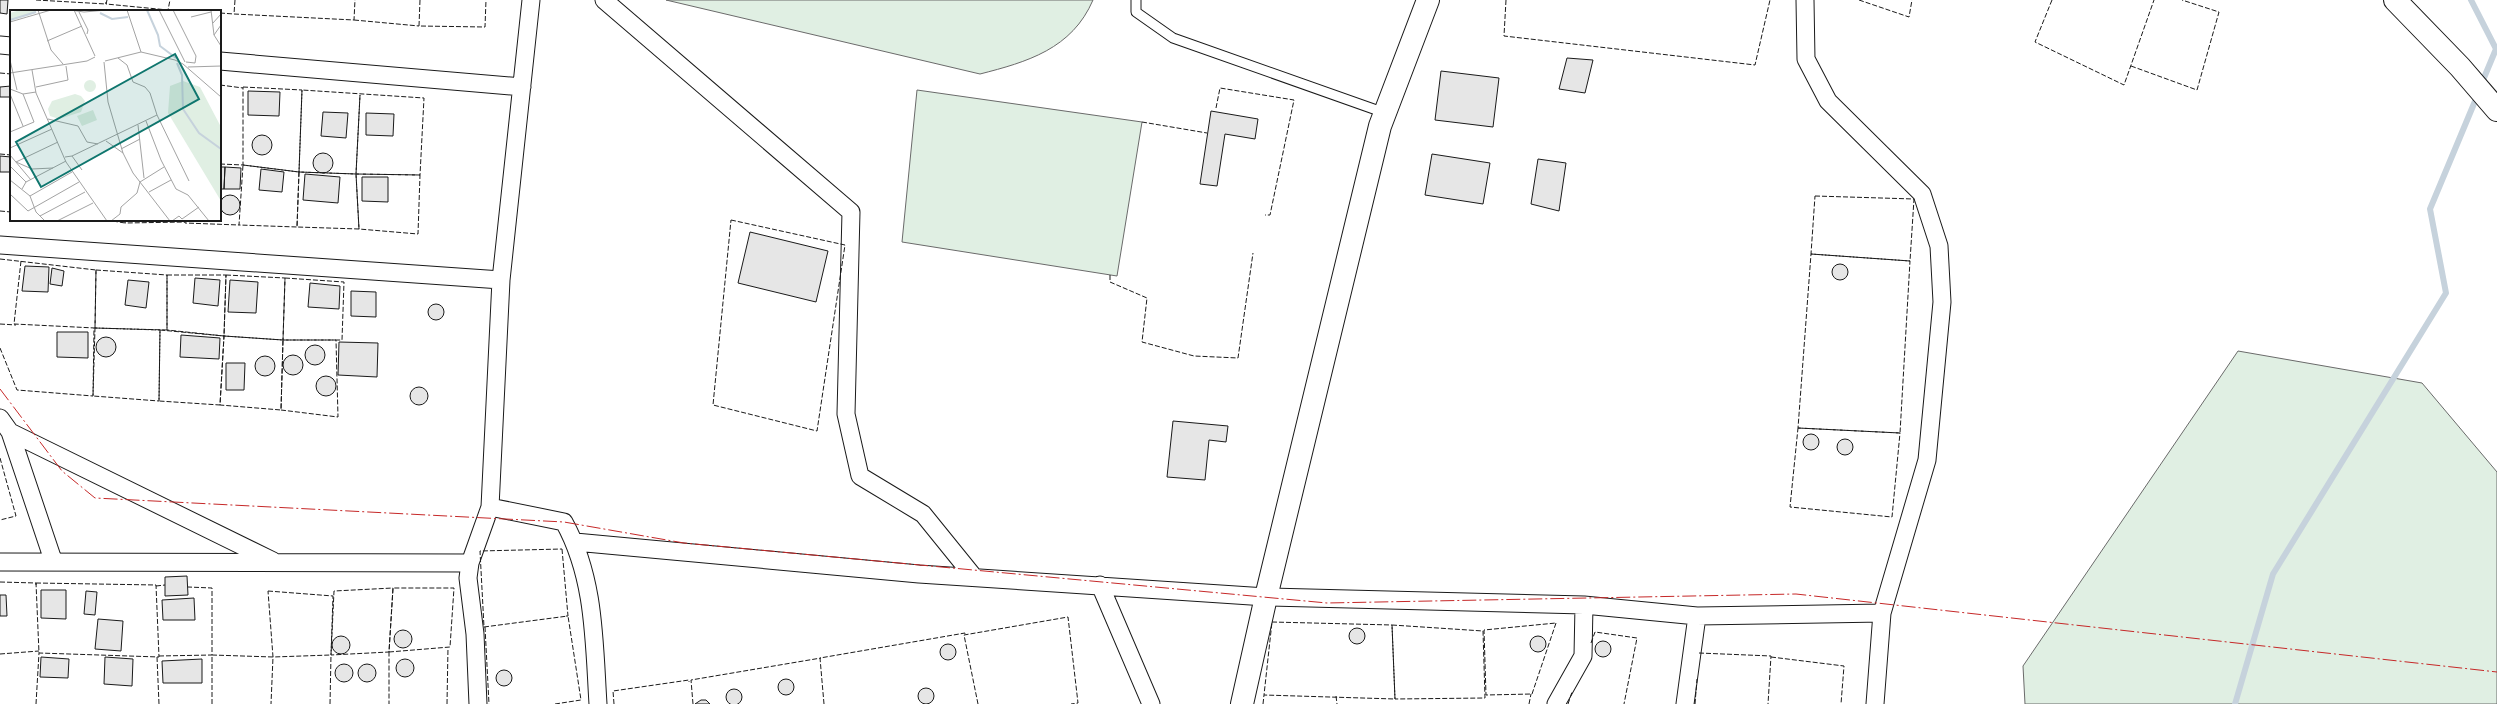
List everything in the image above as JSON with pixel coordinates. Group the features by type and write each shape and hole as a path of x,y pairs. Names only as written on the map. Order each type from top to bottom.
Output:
{"main road":[{"path":"1242,704 1266,597 1380,126 1428,0"},
{"path":"2395,0 2460,67 2495,107"}],"street":[{"path":"478,704 475,634 468,578 470,563 490,507 501,280 531,0"},
{"path":"604,0 851,212 846,414 860,476 923,514 974,577"},
{"path":"1805,0 1806,59 1828,101 1922,194 1938,246 1942,302 1927,460 1882,613 1875,704"},
{"path":"0,45 10,46"},
{"path":"221,61 522,87"},
{"path":"0,245 501,280"},
{"path":"0,418 10,432 53,560"},
{"path":"10,432 277,563"},
{"path":"490,507 564,522 574,542 590,594 598,704"},
{"path":"574,542 974,577 1266,597 1584,605 1697,616 1882,613"},
{"path":"0,562 53,560 277,563 470,563"},
{"path":"1100,586 1151,704"},
{"path":"1556,704 1583,656 1584,605"},
{"path":"1685,704 1697,616"}],"lane":[{"path":"1136,0 1136,12 1173,38 1385,113"}],"green space":[{"path":"666,0 1093,0 1084,17 1073,31 1060,42 1031,58 980,74"},
{"path":"917,90 1142,122 1117,276 902,242"},
{"path":"2238,351 2422,383 2497,472 2497,704 2025,704 2023,666"}],"building":[{"path":"0,0 8,0 7,14 0,13"},
{"path":"1567,58 1593,60 1585,93 1559,89"},
{"path":"1441,71 1499,78 1493,127 1435,120"},
{"path":"10,86 10,97 0,97 0,87"},
{"path":"248,91 280,92 279,116 248,115"},
{"path":"1211,111 1258,119 1255,139 1225,134 1217,186 1200,184"},
{"path":"323,112 348,113 346,138 321,136"},
{"path":"366,113 394,114 393,136 366,135"},
{"path":"262,135 269,138 272,145 269,152 262,155 255,152 252,145 255,138"},
{"path":"323,153 330,156 333,163 330,170 323,173 316,170 313,163 316,156"},
{"path":"1432,154 1490,163 1483,204 1425,195"},
{"path":"0,156 10,157 10,172 0,172"},
{"path":"1538,159 1566,163 1559,211 1531,204"},
{"path":"221,167 225,167 224,189 221,189"},
{"path":"225,167 241,168 240,189 224,189"},
{"path":"261,169 284,172 282,192 259,190"},
{"path":"305,174 340,177 338,203 303,200"},
{"path":"362,177 388,177 388,202 362,201"},
{"path":"226,196 234,196 239,201 239,209 234,214 226,214 221,209 221,201"},
{"path":"750,232 828,251 816,302 738,283"},
{"path":"1837,264 1843,264 1848,269 1846,278 1843,280 1837,280 1832,275 1832,269"},
{"path":"25,266 49,267 48,292 22,291"},
{"path":"52,268 64,271 62,286 50,284"},
{"path":"195,278 220,280 218,306 193,303"},
{"path":"128,280 149,282 146,308 125,305"},
{"path":"230,280 258,282 256,313 228,312"},
{"path":"310,283 340,286 339,309 308,307"},
{"path":"351,291 376,292 376,317 351,316"},
{"path":"433,304 439,304 444,309 442,318 439,320 433,320 428,315 428,309"},
{"path":"57,332 88,332 88,358 57,357"},
{"path":"181,335 220,338 219,359 180,357"},
{"path":"106,337 113,340 116,347 113,354 106,357 99,354 96,347 99,340"},
{"path":"339,342 378,343 377,377 338,375"},
{"path":"315,345 322,348 325,355 322,362 315,365 308,362 305,355 308,348"},
{"path":"293,355 300,358 303,365 300,372 293,375 286,372 283,365 286,358"},
{"path":"265,356 272,359 275,366 272,373 265,376 258,373 255,366 258,359"},
{"path":"226,363 245,363 244,390 226,390"},
{"path":"326,376 333,379 336,386 333,393 326,396 319,393 316,386 319,379"},
{"path":"419,387 425,390 428,396 425,402 419,405 413,402 410,396 413,390"},
{"path":"1173,421 1228,426 1226,442 1209,440 1205,480 1167,477"},
{"path":"1808,434 1814,434 1819,439 1817,448 1814,450 1808,450 1803,445 1803,439"},
{"path":"1842,439 1848,439 1853,444 1851,453 1848,455 1842,455 1837,450 1837,444"},
{"path":"187,576 188,595 165,596 165,577"},
{"path":"41,590 66,590 66,619 41,618"},
{"path":"86,591 97,592 95,615 84,614"},
{"path":"0,595 6,595 7,616 0,616"},
{"path":"194,598 195,620 163,620 162,600"},
{"path":"98,619 123,621 121,651 95,649"},
{"path":"1354,628 1360,628 1365,633 1363,642 1360,644 1354,644 1349,639 1349,633"},
{"path":"403,630 409,633 412,639 409,645 403,648 397,645 394,639 397,633"},
{"path":"341,636 347,639 350,645 347,651 341,654 335,651 332,645 335,639"},
{"path":"1535,636 1541,636 1546,641 1544,650 1541,652 1535,652 1530,647 1530,641"},
{"path":"1600,641 1606,641 1611,646 1609,655 1606,657 1600,657 1595,652 1595,646"},
{"path":"945,644 951,644 956,649 954,658 951,660 945,660 940,655 940,649"},
{"path":"41,657 69,659 68,678 40,677"},
{"path":"105,657 133,659 132,686 104,684"},
{"path":"202,659 202,683 163,683 162,661"},
{"path":"405,659 411,662 414,668 411,674 405,677 399,674 396,668 399,662"},
{"path":"344,664 350,667 353,673 350,679 344,682 338,679 335,673 338,667"},
{"path":"367,664 373,667 376,673 373,679 367,682 361,679 358,673 361,667"},
{"path":"501,670 507,670 512,675 510,684 507,686 501,686 496,681 496,675"},
{"path":"783,679 789,679 794,684 792,693 789,695 783,695 778,690 778,684"},
{"path":"923,688 929,688 934,693 932,702 929,704 923,704 918,699 918,693"},
{"path":"734,689 740,691 742,697 740,703 734,705 728,703 726,697 728,691"},
{"path":"701,700 706,700 710,704 695,704"}],"waterway":[{"path":"2471,0 2496,49 2481,85"},
{"path":"2235,704 2273,574 2446,293 2430,209 2478,94"}],"fence":[{"path":"36,0 106,4 106,2"},
{"path":"107,0 106,4 168,10 170,0"},
{"path":"235,0 234,14 354,20 355,0"},
{"path":"420,0 419,26 485,27 486,0"},
{"path":"1506,0 1504,36 1755,65 1770,0"},
{"path":"1859,0 1909,17 1912,0"},
{"path":"2052,0 2035,42 2124,85 2154,0"},
{"path":"2131,66 2197,90 2219,12 2182,0"},
{"path":"221,13 234,14"},
{"path":"354,20 419,26"},
{"path":"0,73 10,74"},
{"path":"221,85 243,88"},
{"path":"243,87 302,90 299,172 243,165 243,87"},
{"path":"1216,108 1220,88 1294,100 1270,215 1265,215"},
{"path":"360,95 356,174 299,172 302,90 424,98 420,175 356,174 360,95"},
{"path":"1142,122 1207,133"},
{"path":"0,154 10,155"},
{"path":"221,164 243,165"},
{"path":"243,165 299,172 297,227 239,225 243,165"},
{"path":"299,172 356,174 359,229 297,227 299,172"},
{"path":"356,174 420,175 418,234 359,229 356,174"},
{"path":"1815,196 1914,199 1910,261 1811,254 1815,196"},
{"path":"0,211 10,212"},
{"path":"731,220 845,245 817,431 713,405 731,220"},
{"path":"112,221 125,223"},
{"path":"185,221 185,223 239,225"},
{"path":"125,223 185,222"},
{"path":"1110,275 1110,282 1147,298 1142,342 1194,356 1238,358 1253,253"},
{"path":"1811,254 1910,261 1900,433 1798,428 1811,254"},
{"path":"0,259 96,270 95,328 14,324 21,261"},
{"path":"96,270 167,275 167,330 95,328 96,270"},
{"path":"167,275 226,275 224,336 167,330 167,275"},
{"path":"226,275 285,278 283,340 224,336 226,275"},
{"path":"285,278 344,282 342,340 283,340 285,278"},
{"path":"0,324 16,325"},
{"path":"0,348 17,390 93,396 94,328"},
{"path":"95,328 160,330 159,401 93,396 95,328"},
{"path":"160,330 224,336 220,405 159,401 160,330"},
{"path":"283,340 281,410 220,405 224,336 283,340 336,340 338,417 281,410 283,340"},
{"path":"1798,428 1900,433 1892,517 1790,507 1798,428"},
{"path":"0,458 16,516 0,520"},
{"path":"562,549 568,616 484,627 480,551 562,549"},
{"path":"0,582 36,583 36,585"},
{"path":"36,583 156,585 159,657 39,653 36,583"},
{"path":"156,586 165,585"},
{"path":"159,656 212,655 212,588 188,587"},
{"path":"393,588 389,652 331,655 334,591 393,588"},
{"path":"389,652 450,647 454,588 393,588 389,652 389,704"},
{"path":"268,591 333,596 331,655 273,657 268,591"},
{"path":"555,704 581,700 568,616 566,616"},
{"path":"978,704 964,635 1068,617 1078,703 1071,704"},
{"path":"1272,622 1392,625 1395,699 1264,695 1272,622"},
{"path":"1556,623 1532,694 1486,695 1484,630 1556,623"},
{"path":"1392,625 1483,631 1485,698 1395,699 1392,625"},
{"path":"485,627 489,704"},
{"path":"1591,643 1595,632 1637,638 1624,704"},
{"path":"824,704 820,658 965,633 965,635"},
{"path":"447,704 448,648"},
{"path":"0,654 39,651"},
{"path":"36,704 39,653"},
{"path":"1699,653 1771,656 1768,704"},
{"path":"212,704 212,655 273,657 271,704"},
{"path":"330,704 331,655"},
{"path":"157,657 159,704"},
{"path":"1771,657 1844,666 1841,704"},
{"path":"693,704 691,680 821,658"},
{"path":"1695,704 1697,679"},
{"path":"614,704 613,691 689,680 689,682"},
{"path":"1568,704 1572,692"},
{"path":"1529,704 1531,694"},
{"path":"1263,704 1264,695"},
{"path":"1336,696 1337,704"}],"power":[{"path":"0,389 62,471 95,498 564,522 684,543 1327,603 1796,594 2497,672"}]}
